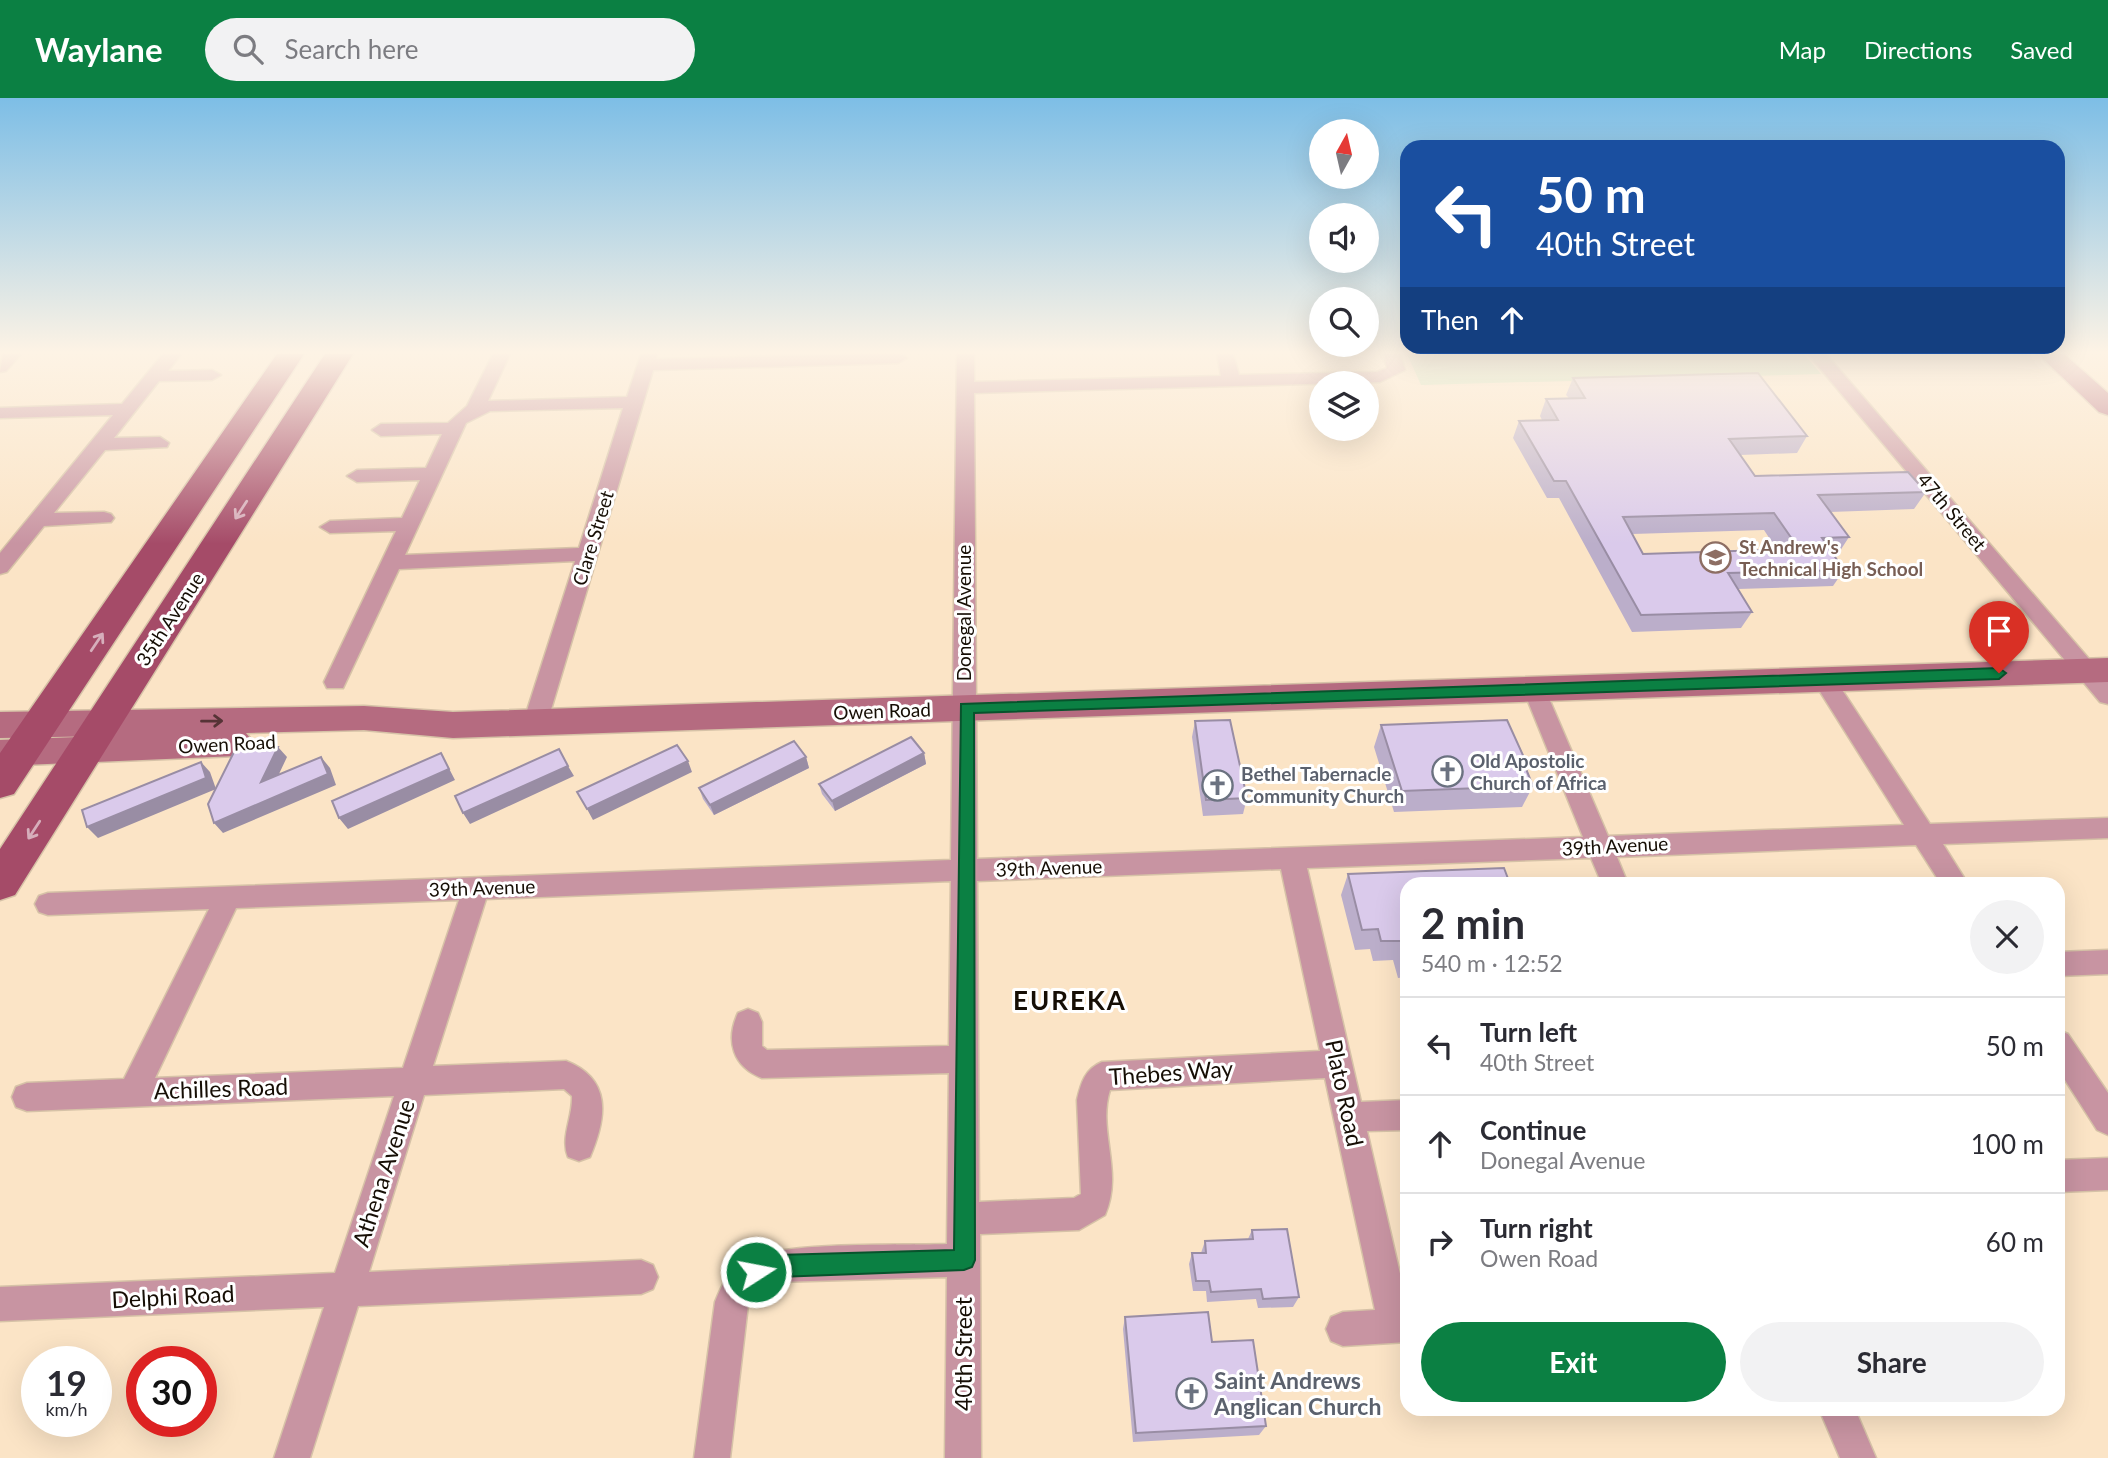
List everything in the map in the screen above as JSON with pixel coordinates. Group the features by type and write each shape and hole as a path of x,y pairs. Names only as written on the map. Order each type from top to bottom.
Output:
{"main road":[{"path":"12,748 245,417"},
{"name":"35th Avenue","path":"0,883 299,417"}],"street":[{"path":"0,567 121,417"},
{"path":"335,682 453,428 462,417"},
{"name":"Clare Street","path":"535,723 629,417"},
{"name":"Donegal Avenue","path":"965,417 962,685 967,708 966,871"},
{"name":"47th Street","path":"1873,417 2097,670 2108,696"},
{"path":"381,430 453,428"},
{"path":"99,444 160,443"},
{"path":"357,476 432,474"},
{"path":"38,520 104,518"},
{"path":"330,527 408,524"},
{"path":"391,562 588,554"},
{"name":"Owen Road","path":"12,748 94,736 406,735 453,725 2097,670"},
{"path":"1823,679 1951,877"},
{"path":"1534,690 1612,877"},
{"name":"39th Avenue","path":"48,904 2108,828"},
{"name":"Plato Road","path":"1292,859 1349,1117 1400,1322"},
{"name":"40th Street","path":"964,1458 966,871"},
{"name":"Athena Avenue","path":"292,1458 476,888"},
{"path":"133,1092 228,898"},
{"path":"2065,964 2108,962"},
{"path":"748,1022 747,1052 762,1064 965,1059"},
{"path":"2065,1054 2108,1121"},
{"name":"Thebes Way","path":"964,1219 1079,1214 1094,1204 1098,1186 1093,1090 1102,1076 1338,1064"},
{"name":"Achilles Road","path":"27,1097 556,1074 574,1078 585,1088 589,1101 579,1146"},
{"path":"1349,1117 1400,1115"},
{"path":"2065,1176 2108,1174"},
{"path":"712,1458 732,1301 746,1279 756,1272 777,1266 964,1260"},
{"name":"Delphi Road","path":"2,1309 347,1289 641,1277"},
{"name":"Plato Road","path":"1343,1329 1400,1326"},
{"path":"1840,1416 1857,1458"}],"building":[{"path":"1557,417 1793,417 1807,436 1729,439 1755,476 1908,472 1926,492 1818,495 1849,537 1822,538 1844,570 1728,573 1752,612 1641,615 1566,481 1554,481 1519,421 1558,420","holes":["1774,513 1799,549 1643,554 1623,517"]},
{"name":"Bethel Tabernacle Community Church","path":"1230,720 1247,798 1206,800 1195,721"},
{"path":"1507,720 1527,764 1524,764 1533,786 1402,791 1381,725"},
{"path":"911,737 924,753 832,801 819,784"},
{"path":"794,741 806,757 710,805 699,788"},
{"path":"677,745 688,761 587,809 577,792"},
{"path":"278,747 261,782 321,757 328,774 214,823 208,804 236,748"},
{"path":"559,749 568,766 463,813 455,796"},
{"path":"441,753 449,769 339,818 332,801"},
{"path":"201,762 206,778 87,827 82,810"},
{"path":"1504,868 1507,877 1400,877 1400,941 1381,941 1378,929 1362,930 1348,874"},
{"path":"1287,1229 1299,1297 1263,1299 1261,1289 1211,1292 1209,1281 1196,1281 1192,1253 1206,1253 1205,1241 1253,1239 1252,1230"},
{"name":"Saint Andrews Anglican Church","path":"1208,1312 1212,1342 1253,1340 1266,1426 1136,1433 1125,1317"}],"place":[{"name":"St Andrew's Technical High School","path":"1716,558"},
{"name":"Old Apostolic Church of Africa","path":"1447,772"},
{"name":"Bethel Tabernacle Community Church","path":"1218,785"},
{"name":"Saint Andrews Anglican Church","path":"1191,1394"}],"district":[{"name":"EUREKA","path":"1070,1001"}],"route":[{"path":"756,1272 777,1266 964,1260 967,708 1999,673"}]}
